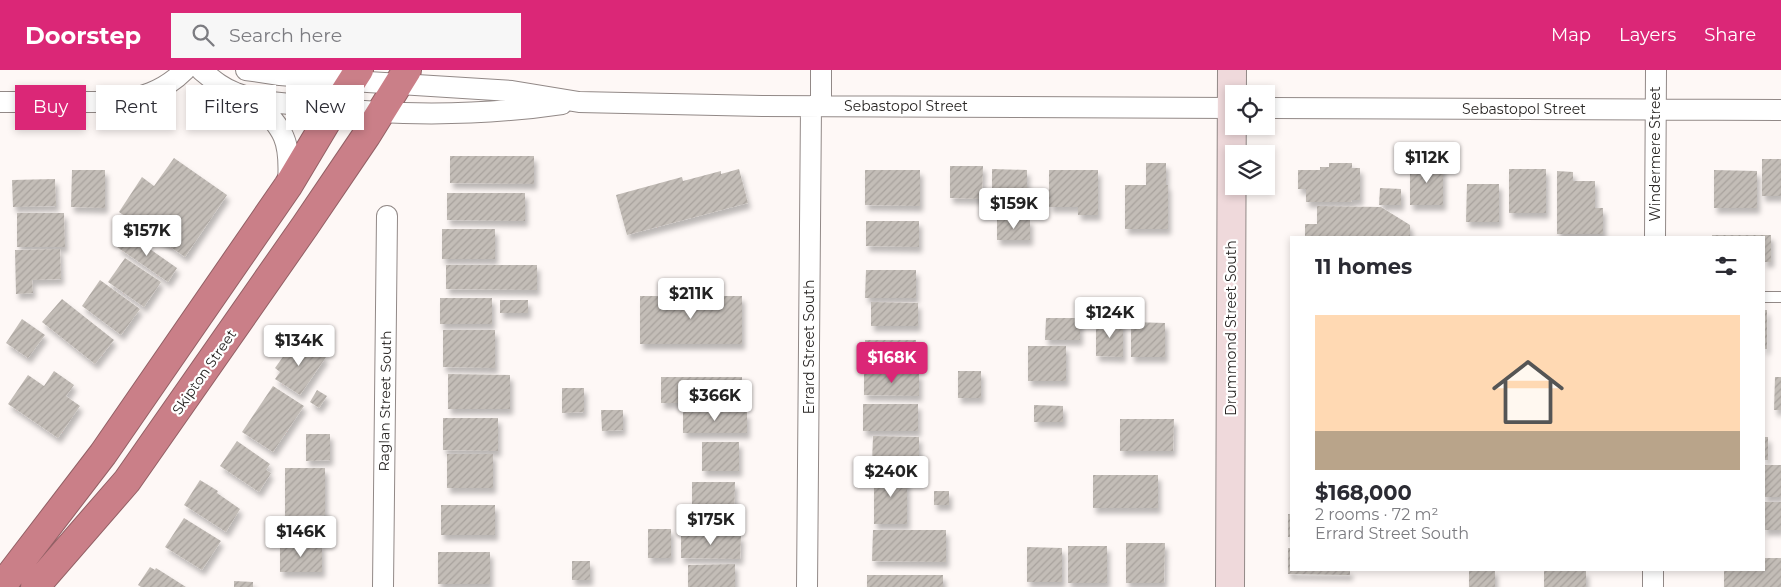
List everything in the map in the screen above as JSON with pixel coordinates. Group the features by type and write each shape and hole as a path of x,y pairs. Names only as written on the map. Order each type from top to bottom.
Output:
{"highway":[{"name":"Skipton Street","path":"35,587 127,481 310,218 382,112 403,76"},
{"path":"2,587 12,562 103,454 288,186 321,130"}],"main road":[{"name":"Drummond Street South","path":"1232,70 1232,85"},
{"name":"Drummond Street South","path":"1230,587 1233,135"}],"street":[{"path":"0,102 126,101 161,89 185,70"},
{"name":"Sebastopol Street","path":"201,70 221,85"},
{"name":"Sebastopol Street","path":"246,70 280,76 403,76 579,102"},
{"name":"Errard Street South","path":"807,587 816,106 821,70"},
{"name":"Windermere Street","path":"1655,236 1656,70"},
{"name":"Sebastopol Street","path":"364,111 427,114 485,113 579,102 816,106 1225,108"},
{"name":"Sebastopol Street","path":"1275,108 1781,110"},
{"path":"276,123 282,132 289,157 288,186"},
{"name":"Raglan Street South","path":"383,587 387,216"},
{"path":"1653,571 1653,587"}],"lane":[{"path":"1765,297 1781,297"}],"building":[{"path":"450,156 534,156 534,184 450,183"},
{"path":"174,158 227,195 185,257 119,212 142,177 154,186"},
{"path":"1762,159 1781,159 1781,196 1762,196"},
{"path":"1146,163 1166,163 1168,229 1125,229 1125,185 1146,185"},
{"path":"1329,163 1352,163 1352,168 1360,168 1360,200 1352,200 1351,202 1306,202 1306,189 1298,189 1298,170 1320,170 1320,167 1329,167"},
{"path":"1410,164 1443,164 1443,205 1410,205"},
{"path":"950,166 983,166 982,199 950,198"},
{"path":"739,169 748,203 627,235 616,195 682,177 683,181 721,171 721,174"},
{"path":"992,169 1027,170 1027,200 992,200"},
{"path":"1509,169 1546,169 1546,213 1509,213"},
{"path":"72,170 105,170 105,208 71,207"},
{"path":"865,170 920,170 920,206 865,205"},
{"path":"1049,170 1098,170 1098,215 1078,215 1078,207 1049,207"},
{"path":"1714,170 1757,171 1757,208 1714,208"},
{"path":"1557,171 1573,172 1573,181 1595,181 1595,208 1603,208 1603,234 1557,234"},
{"path":"55,179 56,206 13,207 12,180"},
{"path":"1467,184 1499,184 1499,222 1466,222"},
{"path":"1380,188 1401,189 1401,205 1379,205"},
{"path":"447,193 525,193 525,221 447,220"},
{"path":"1317,206 1381,207 1410,225 1410,236 1305,236 1305,224 1317,224"},
{"path":"17,213 64,213 65,247 17,247"},
{"path":"997,219 1030,219 1030,240 997,240"},
{"path":"866,221 919,221 919,247 866,246"},
{"path":"442,229 495,229 495,259 442,259"},
{"path":"127,233 177,268 168,282 117,247"},
{"path":"1771,235 1771,262 1765,262 1765,236 1712,236"},
{"path":"60,249 61,279 32,280 33,293 16,294 15,250"},
{"path":"125,258 161,282 144,307 108,282"},
{"path":"446,265 537,265 537,290 446,289"},
{"path":"866,270 916,270 916,298 865,298"},
{"path":"100,280 140,309 121,335 82,306"},
{"path":"640,296 742,296 742,344 640,344"},
{"path":"440,298 492,298 492,324 440,324"},
{"path":"62,299 114,340 95,364 42,322"},
{"path":"500,300 528,300 528,313 500,313"},
{"path":"871,302 918,303 918,326 871,326"},
{"path":"1765,310 1767,310 1767,349 1765,349"},
{"path":"1046,318 1080,318 1080,340 1045,340"},
{"path":"22,319 45,335 28,358 6,343"},
{"path":"1096,321 1123,321 1123,357 1096,356"},
{"path":"1131,322 1165,323 1165,357 1131,357"},
{"path":"443,330 495,330 495,368 443,367"},
{"path":"301,340 326,357 300,395 275,379 280,372 275,368 290,347 294,350"},
{"path":"865,340 916,340 916,367 865,366"},
{"path":"1028,346 1066,346 1066,381 1028,381"},
{"path":"54,371 74,385 66,396 80,406 58,438 8,404 28,375 44,386"},
{"path":"958,371 981,371 981,398 958,398"},
{"path":"864,373 919,373 919,396 864,395"},
{"path":"448,374 510,375 510,409 448,409"},
{"path":"661,377 742,377 742,403 661,403"},
{"path":"1775,377 1781,377 1781,410 1774,410"},
{"path":"273,386 304,406 273,452 242,432"},
{"path":"562,388 584,388 584,412 562,413"},
{"path":"317,390 327,396 319,408 310,402"},
{"path":"863,404 918,404 918,431 863,431"},
{"path":"1034,405 1063,406 1063,422 1034,422"},
{"path":"601,410 623,410 623,430 602,431"},
{"path":"683,411 747,412 747,433 683,433"},
{"path":"443,418 498,418 498,451 443,450"},
{"path":"1120,419 1174,419 1173,451 1120,451"},
{"path":"306,434 330,434 330,460 306,461"},
{"path":"873,436 919,437 919,463 872,463"},
{"path":"1765,437 1768,437 1768,460 1765,460"},
{"path":"237,441 270,464 266,470 271,473 259,492 220,466"},
{"path":"702,442 739,442 739,471 702,471"},
{"path":"447,454 493,454 493,488 447,488"},
{"path":"1765,465 1781,465 1781,497 1765,497"},
{"path":"285,468 325,468 325,515 285,516"},
{"path":"907,471 907,524 874,524 874,472"},
{"path":"1093,475 1158,475 1158,508 1093,508"},
{"path":"200,480 218,491 217,493 240,509 226,532 184,505"},
{"path":"692,482 735,482 734,524 692,524"},
{"path":"934,491 949,491 949,505 934,505"},
{"path":"1765,502 1781,502 1781,530 1765,530"},
{"path":"441,505 495,505 495,535 441,535"},
{"path":"1288,514 1290,514 1290,537 1288,537"},
{"path":"184,518 221,541 202,570 165,547"},
{"path":"648,529 671,529 671,558 648,558"},
{"path":"873,530 946,530 946,562 872,561"},
{"path":"681,534 741,535 740,559 681,558"},
{"path":"280,543 322,543 322,572 280,572"},
{"path":"1126,543 1165,543 1164,583 1126,583"},
{"path":"1068,546 1107,546 1107,583 1068,583"},
{"path":"1027,547 1062,548 1062,582 1027,582"},
{"path":"1288,548 1290,548 1290,571 1350,571 1350,575 1288,574"},
{"path":"438,552 490,552 490,584 438,584"},
{"path":"1765,558 1781,558 1781,587 1724,587 1724,571 1765,571"},
{"path":"572,561 590,561 590,580 572,580"},
{"path":"735,564 735,587 688,587 688,565"},
{"path":"150,567 155,570 156,568 186,587 141,587 138,585"},
{"path":"1469,571 1495,571 1495,587 1469,587"},
{"path":"1544,571 1586,571 1586,587 1544,587"},
{"path":"867,575 943,575 943,587 867,587"},
{"path":"234,581 253,582 253,587 234,587"}]}
